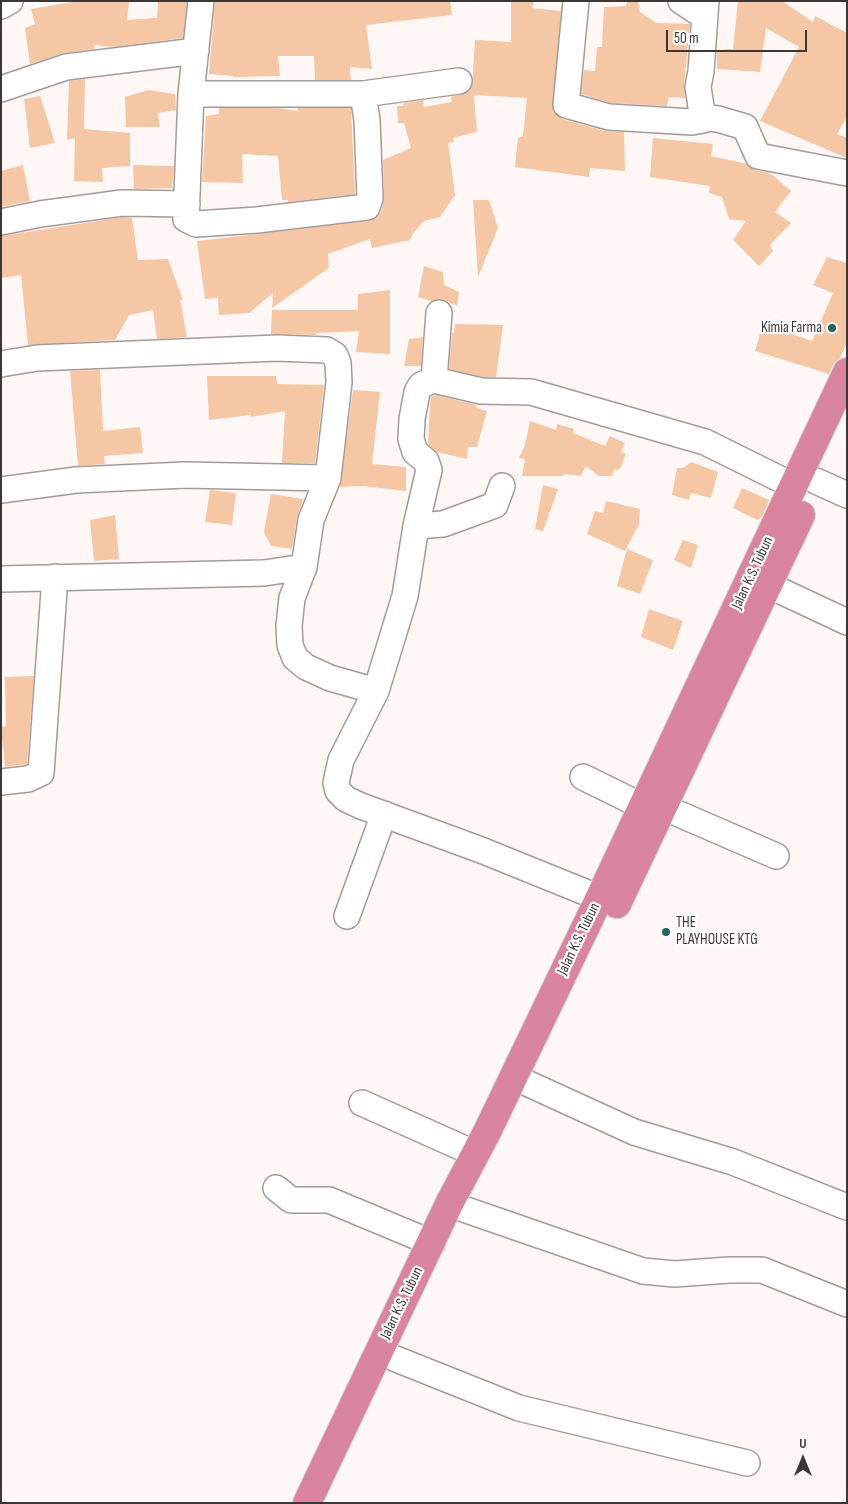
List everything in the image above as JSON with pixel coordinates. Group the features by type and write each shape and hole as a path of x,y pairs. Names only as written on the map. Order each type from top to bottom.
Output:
{"highway":[{"name":"Jalan K.S. Tubun","path":"326,1503 396,1359 437,1245 530,1084 608,901 805,483 847,372"},
{"name":"Jalan K.S. Tubun","path":"805,483 847,416"},
{"name":"Jalan K.S. Tubun","path":"458,1207 476,1154 608,901"},
{"name":"Jalan K.S. Tubun","path":"307,1503 424,1280"}],"street":[{"path":"1,6 10,1"},
{"path":"201,1 190,94 186,219 196,224 257,220 367,207 370,198 367,120 362,94"},
{"path":"576,1 566,105 608,117 692,122 709,118 718,119 745,128 758,156 847,173"},
{"path":"681,1 705,9 702,61 698,87 703,120"},
{"path":"1,89 66,67 196,51"},
{"path":"190,94 362,94 459,81"},
{"path":"1,222 40,214 122,203 187,204"},
{"path":"434,380 439,313"},
{"path":"1,364 36,358 277,348 327,350 335,355 338,363 339,382 328,478 312,520 304,567 292,598 289,626 290,645 295,658 306,666 330,678 376,691"},
{"path":"608,901 346,799 338,791 336,783 341,760 376,691 405,596 416,526 429,470 426,461 415,452 411,439 412,419 421,385 434,380 481,391 531,392 688,437 805,483 847,495"},
{"path":"1,490 76,480 184,475 328,478"},
{"path":"416,526 442,524 495,505 502,486"},
{"path":"1,579 264,573 304,567"},
{"path":"1,782 28,779 41,773 55,577"},
{"path":"759,582 847,622"},
{"path":"583,777 652,807 776,856"},
{"path":"347,916 384,814"},
{"path":"530,1084 634,1132 733,1162 847,1207"},
{"path":"362,1103 476,1154"},
{"path":"276,1188 291,1200 328,1200 437,1245"},
{"path":"458,1207 643,1271 675,1274 762,1270 847,1304"},
{"path":"396,1359 519,1408 747,1464"}],"building":[{"path":"78,1 129,1 127,20 157,18 158,1 187,1 183,38 112,47 94,45 94,49 64,53 30,64 25,28 35,24 31,9"},
{"path":"215,1 450,1 452,15 366,25 372,69 350,67 351,80 315,80 314,56 278,56 280,76 233,77 209,74"},
{"path":"511,1 534,1 532,8 561,11 553,111 562,119 605,131 624,132 625,171 590,168 589,177 515,167 518,138 523,136 527,98 474,95 477,132 453,138 454,142 448,143 455,195 440,217 424,221 414,232 410,240 372,248 370,239 328,254 329,268 272,308 273,293 249,313 219,315 218,298 205,299 197,241 369,221 376,218 381,212 384,198 383,160 411,148 404,123 398,123 397,106 423,100 424,107 452,102 451,97 468,92 472,86 475,40 511,42"},
{"path":"627,1 638,1 640,12 656,23 690,24 684,85 685,98 669,97 667,106 611,103 581,94 584,70 595,71 597,47 602,47 604,7 626,6"},
{"path":"738,1 782,1 813,22 815,16 847,33 847,117 837,134 847,138 847,158 760,121 799,47 766,28 760,72 717,69 717,50 733,49"},
{"path":"85,79 84,129 130,133 130,166 102,168 103,182 74,181 75,138 67,140 69,81"},
{"path":"148,90 175,94 176,110 158,113 160,127 126,127 125,97"},
{"path":"40,96 55,143 30,148 24,99"},
{"path":"219,108 278,108 298,111 298,108 351,108 355,194 288,202 288,200 282,200 278,156 242,154 243,183 202,182 206,116 219,114"},
{"path":"653,138 713,144 711,156 747,164 755,170 770,173 791,191 775,212 791,223 770,245 773,251 759,266 733,240 746,221 729,219 722,197 709,193 710,186 650,177"},
{"path":"23,165 30,201 1,207 1,171"},
{"path":"133,165 174,166 172,188 134,189"},
{"path":"473,200 489,200 498,228 478,277"},
{"path":"123,217 132,218 138,260 168,259 183,300 180,300 187,337 157,339 153,310 129,315 115,340 28,345 21,275 1,278 1,236"},
{"path":"827,257 847,263 847,343 829,374 755,351 763,324 812,341 833,293 813,285"},
{"path":"424,266 443,272 444,285 459,292 457,306 441,299 432,301 418,297"},
{"path":"390,290 390,354 356,352 359,331 316,333 316,335 271,334 272,310 358,310 358,294"},
{"path":"455,324 503,325 496,377 483,377 449,369 452,333 454,333"},
{"path":"423,337 421,366 404,366 409,339"},
{"path":"100,370 103,431 140,427 143,453 104,456 105,464 78,466 70,371"},
{"path":"207,376 276,376 277,384 324,385 315,463 282,463 285,411 251,417 251,415 209,420"},
{"path":"353,390 380,392 372,464 406,467 406,491 362,486 340,487"},
{"path":"435,395 476,405 477,408 487,411 477,447 468,447 467,459 437,452 428,444 430,403 431,397"},
{"path":"530,421 556,430 557,424 574,429 573,433 605,446 610,436 625,443 621,452 626,454 620,469 614,470 612,476 599,476 586,466 581,476 564,474 563,476 522,476 525,459 519,458 525,445"},
{"path":"691,462 718,472 711,498 691,493 689,500 672,495 677,468 683,468"},
{"path":"543,485 558,489 543,531 535,529"},
{"path":"742,488 769,500 762,517 757,520 733,508"},
{"path":"210,490 236,493 232,525 205,522"},
{"path":"271,494 303,499 297,518 292,549 271,546 264,532"},
{"path":"606,501 640,509 639,524 625,551 587,534 595,511 603,513"},
{"path":"115,515 119,559 94,561 90,520"},
{"path":"683,540 698,545 691,568 674,560"},
{"path":"627,549 653,560 640,594 617,586"},
{"path":"649,609 683,621 673,650 641,637"},
{"path":"34,676 27,764 5,767 1,727 6,726 5,677"}],"place":[{"name":"Kimia Farma","path":"832,328"},
{"name":"THE PLAYHOUSE KTG","path":"666,932"}]}
